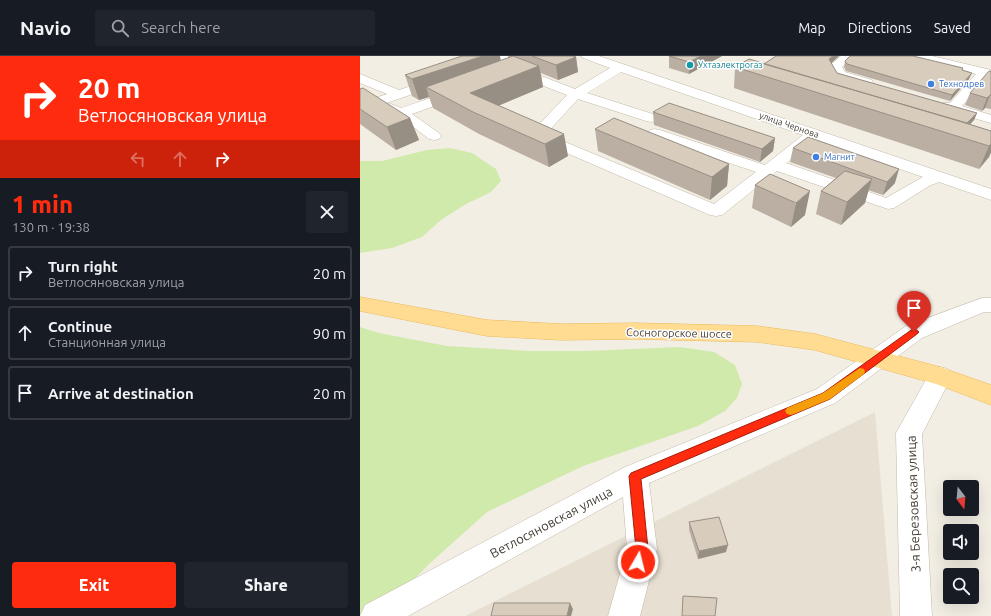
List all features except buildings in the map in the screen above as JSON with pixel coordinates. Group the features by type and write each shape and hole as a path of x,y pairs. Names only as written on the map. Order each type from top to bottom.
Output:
{"main road":[{"name":"Сосногорское шоссе","path":"360,304 487,328 561,332 636,331 757,334 815,342 879,358 940,376 991,395"}],"street":[{"name":"улица Чернова","path":"588,56 809,138 938,176 991,195"},
{"path":"848,56 835,66 840,75 877,86"},
{"path":"918,56 988,73"},
{"path":"360,108 501,58 517,77"},
{"path":"620,67 576,94 531,132 716,211 809,138 923,183"},
{"path":"953,108 988,73"},
{"path":"503,76 531,77 576,94 651,118"},
{"path":"360,78 399,95"},
{"path":"401,113 474,87"},
{"path":"379,102 416,122 434,136"},
{"path":"416,122 466,102"},
{"path":"938,103 991,118"},
{"path":"655,133 888,204 923,183 938,176"},
{"name":"Ветлосяновская улица","path":"376,616 635,476 826,396 914,332 982,305 991,305"},
{"name":"3-я Березовская улица","path":"916,616 909,433 940,376"},
{"path":"624,616 642,549 635,476"}],"shaded area":[{"path":"875,412 892,616 465,616"}],"green space":[{"path":"450,148 472,153 496,169 501,181 491,192 466,204 441,220 422,237 392,248 360,253 360,161 382,161 427,150"},
{"path":"360,327 379,333 447,346 529,351 587,351 680,347 714,352 735,365 742,384 737,398 725,411 698,426 583,466 487,512 428,565 404,590 360,616"}],"slow traffic":[{"path":"791,411 826,396 860,372"}],"place":[{"name":"Ухтаэлектрогаз","path":"690,65"},
{"name":"Технодрев","path":"931,84"},
{"name":"Магнит","path":"816,157"}],"route":[{"path":"638,562 642,549 635,476 826,396 914,332"}]}
